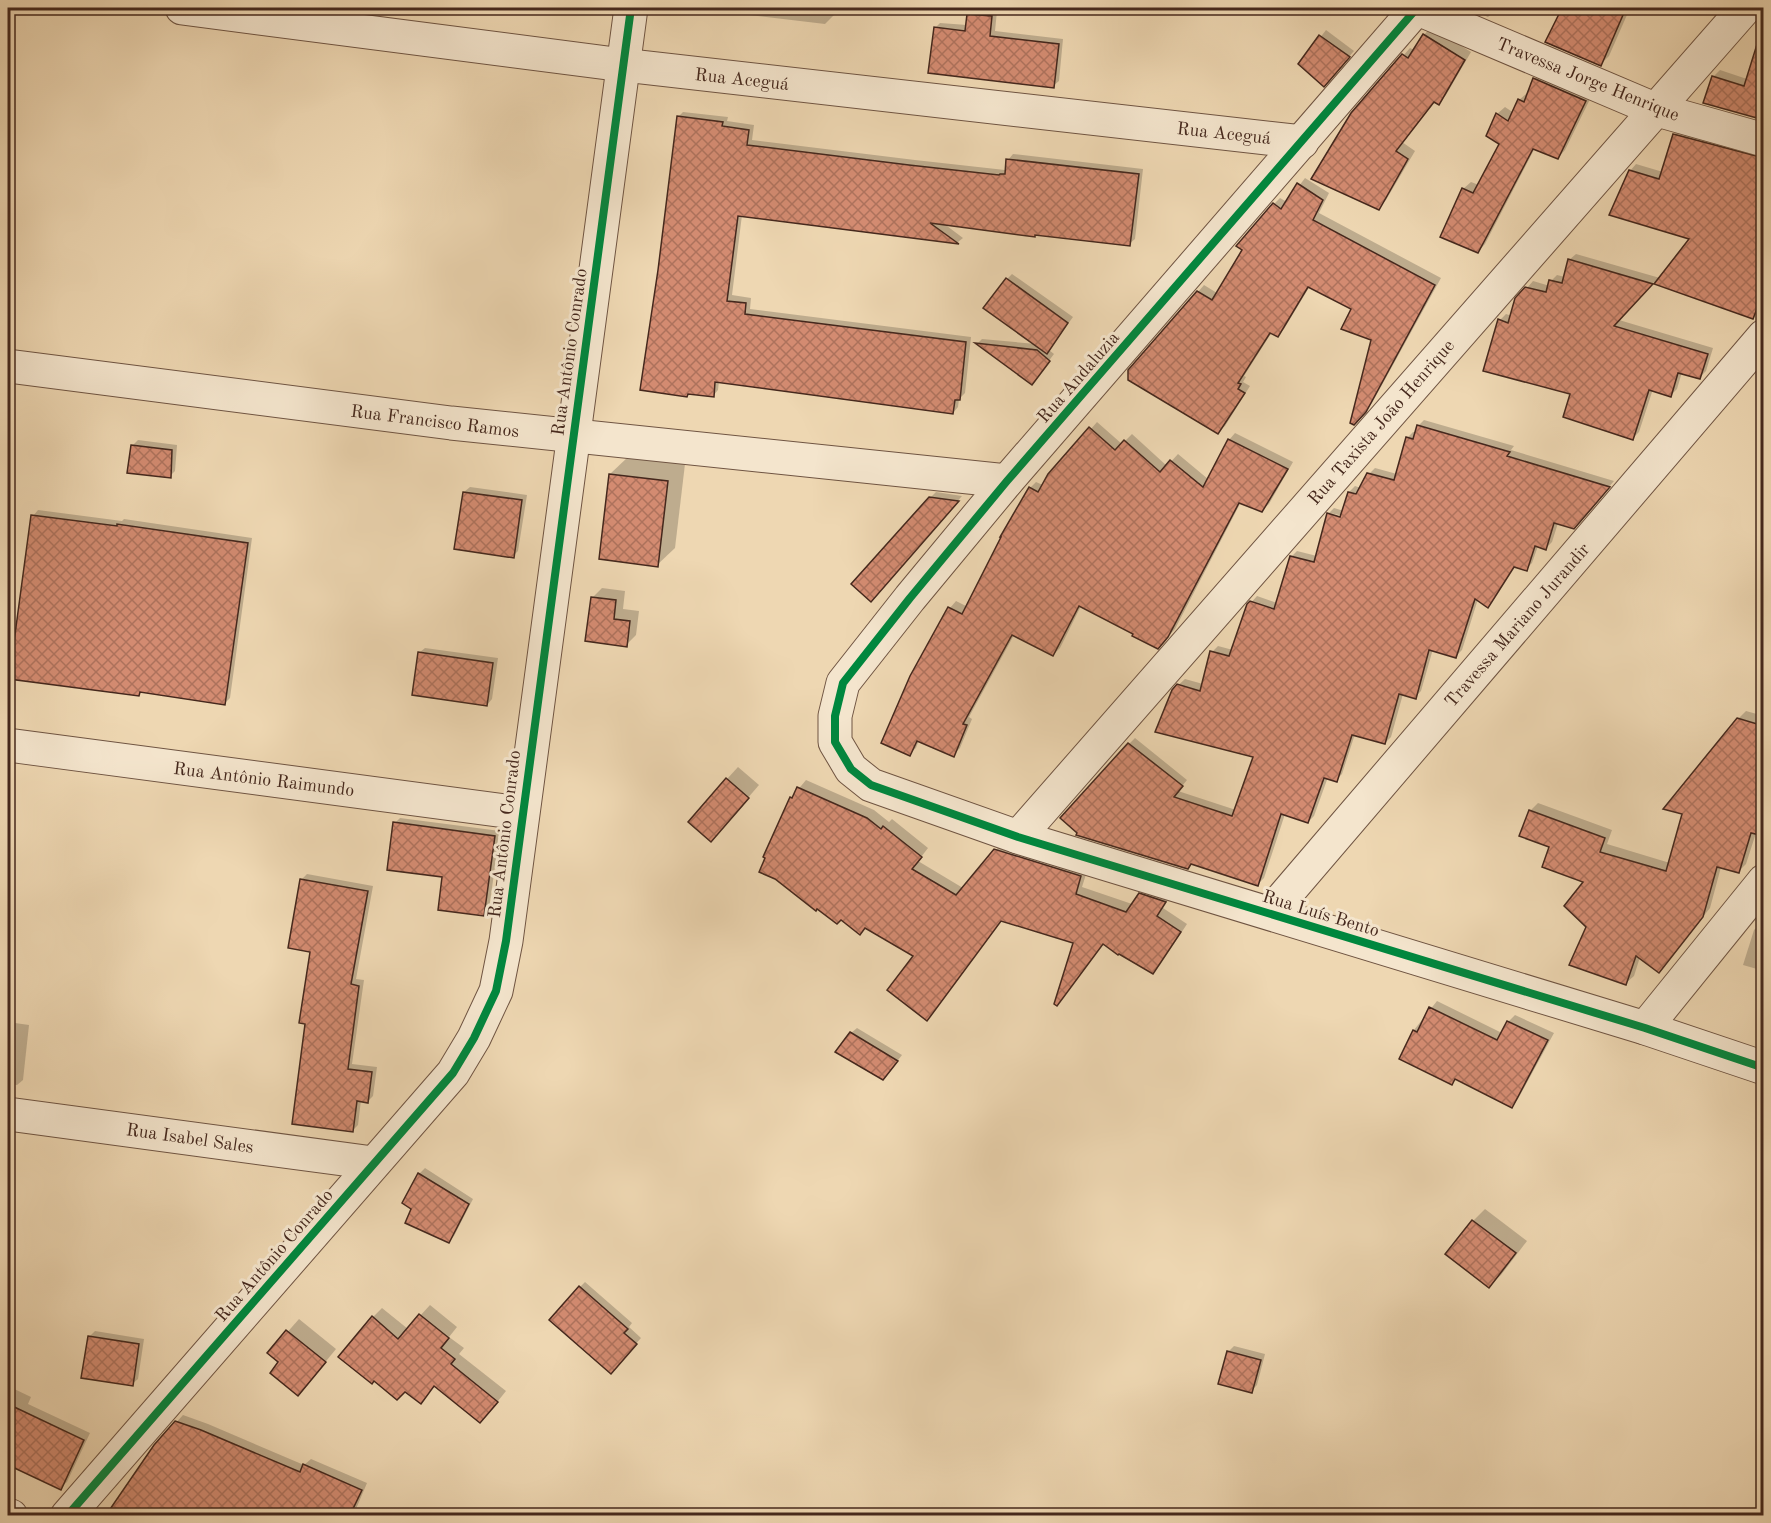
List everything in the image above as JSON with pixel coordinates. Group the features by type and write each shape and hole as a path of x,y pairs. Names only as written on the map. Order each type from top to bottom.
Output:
{"street":[{"name":"Rua Aceguá","path":"182,8 623,66 1302,142"},
{"name":"Rua Antônio Conrado","path":"67,1515 453,1072 474,1038 496,991 506,941 521,813 631,8"},
{"name":"Travessa Jorge Henrique","path":"1417,8 1654,109 1764,140"},
{"name":"Rua Andaluzia","path":"871,785 851,769 835,742 835,716 843,684 910,598 1007,481 1417,8"},
{"name":"Rua Taxista João Henrique","path":"1018,837 1654,109 1745,8"},
{"name":"Travessa Mariano Jurandir","path":"1270,913 1764,336"},
{"name":"Rua Francisco Ramos","path":"8,366 572,437 1007,481"},
{"name":"Rua Antônio Raimundo","path":"8,746 521,813"},
{"name":"Rua Luís Bento","path":"871,785 1018,837 1645,1028 1764,1068"},
{"path":"1645,1028 1764,881"},
{"name":"Rua Isabel Sales","path":"8,1113 373,1163"}],"building":[{"path":"1562,8 1626,8 1601,66 1545,42"},
{"path":"967,14 992,16 990,36 1059,44 1054,88 928,73 934,27 965,31"},
{"path":"1423,34 1465,60 1439,105 1434,102 1396,151 1408,159 1379,210 1311,179 1351,113 1402,54 1408,58"},
{"path":"1319,35 1350,57 1324,87 1298,64"},
{"path":"1758,41 1764,42 1764,120 1703,103 1712,76 1744,86"},
{"path":"1533,78 1586,101 1558,159 1533,149 1478,253 1440,237 1462,188 1473,193 1499,144 1486,136 1496,113 1508,121 1518,99 1524,102"},
{"path":"677,116 723,122 722,126 749,130 747,145 999,175 1005,174 1006,159 1139,174 1130,246 1035,235 1035,237 930,223 959,244 738,216 727,301 746,303 745,314 966,342 960,400 955,400 953,414 715,382 714,397 688,394 687,397 640,390"},
{"path":"1673,134 1764,158 1764,290 1753,319 1654,284 1689,239 1609,215 1629,170 1659,179"},
{"path":"1297,183 1323,200 1313,220 1435,285 1366,412 1354,425 1350,423 1371,340 1341,329 1351,309 1308,287 1278,337 1270,333 1238,383 1241,384 1238,389 1245,393 1218,434 1128,380 1128,370 1197,291 1212,300 1242,250 1236,246 1273,203 1281,209"},
{"path":"1568,259 1653,284 1614,326 1708,354 1700,379 1678,373 1671,397 1649,390 1633,440 1563,417 1570,394 1483,371 1498,319 1508,323 1515,298 1525,287 1546,292 1549,280 1562,283"},
{"path":"1006,278 1068,323 1047,354 983,308"},
{"path":"975,343 1037,350 1050,361 1032,385"},
{"path":"1417,425 1510,452 1507,456 1610,487 1574,529 1554,523 1546,550 1535,546 1527,571 1514,567 1488,608 1475,599 1456,658 1429,650 1416,699 1399,694 1385,744 1352,735 1337,782 1324,778 1308,823 1281,814 1258,886 1191,864 1188,869 1076,835 1077,833 1060,818 1128,743 1183,786 1174,797 1232,816 1253,757 1155,732 1172,690 1177,684 1200,691 1210,651 1229,656 1247,604 1250,601 1274,609 1290,556 1314,562 1327,513 1340,517 1348,492 1356,494 1367,473 1394,480 1406,437 1413,439"},
{"path":"1089,427 1115,450 1124,440 1160,472 1170,460 1203,487 1228,439 1288,469 1262,512 1239,503 1168,637 1158,649 1079,606 1053,656 1012,635 963,724 967,725 954,757 917,741 910,756 881,743 910,676 948,607 962,614 1000,537 1029,487 1038,492 1048,474"},
{"path":"131,445 172,450 171,478 127,473"},
{"path":"609,474 668,481 658,567 599,559"},
{"path":"463,492 522,500 514,558 454,549"},
{"path":"929,497 959,501 871,602 851,584"},
{"path":"31,515 117,526 117,524 248,543 225,705 140,692 139,696 9,679"},
{"path":"591,597 616,600 614,619 630,621 627,647 585,641"},
{"path":"418,652 493,663 487,706 412,695"},
{"path":"1737,718 1764,726 1764,836 1751,833 1739,873 1717,867 1703,917 1659,973 1636,956 1626,985 1569,965 1586,927 1564,906 1583,882 1542,867 1549,847 1519,836 1529,810 1605,838 1600,852 1666,871 1682,814 1663,809"},
{"path":"726,778 749,798 711,842 688,822"},
{"path":"797,787 867,818 881,829 883,826 922,857 912,869 956,895 994,849 1081,876 1076,894 1126,912 1139,893 1166,902 1157,916 1181,932 1153,974 1103,944 1057,1006 1054,1004 1073,943 1001,921 927,1021 887,990 913,956 865,928 860,935 841,920 837,924 817,909 816,911 775,879 759,872 765,858 763,857 790,797 792,798"},
{"path":"393,822 495,836 484,916 438,910 442,877 387,870"},
{"path":"300,879 368,891 351,984 359,986 348,1069 372,1072 368,1103 357,1101 353,1132 292,1124 305,1024 299,1023 310,952 288,948"},
{"path":"1429,1007 1497,1040 1507,1021 1548,1040 1512,1108 1455,1079 1452,1085 1399,1059 1413,1030 1417,1032"},
{"path":"850,1032 898,1061 883,1080 835,1052"},
{"path":"418,1173 469,1204 449,1243 405,1223 411,1209 402,1203"},
{"path":"1472,1220 1516,1253 1489,1288 1445,1254"},
{"path":"579,1286 628,1329 624,1333 637,1344 611,1374 549,1320"},
{"path":"419,1314 449,1338 441,1348 455,1359 451,1364 498,1402 480,1423 434,1386 421,1404 405,1392 397,1400 374,1381 372,1384 338,1357 372,1316 398,1339"},
{"path":"286,1330 326,1362 298,1396 270,1373 278,1362 267,1353"},
{"path":"88,1336 139,1344 133,1386 81,1378"},
{"path":"1227,1351 1261,1360 1252,1393 1218,1384"},
{"path":"8,1404 84,1440 61,1490 8,1465"},
{"path":"175,1421 300,1472 303,1464 362,1490 350,1515 106,1515 154,1445"}],"cycle path":[{"path":"67,1516 453,1073 474,1038 496,991 506,941 631,8"},
{"path":"1417,8 1007,481 910,598 843,683 835,716 835,742 851,769 871,785 1018,837 1645,1028 1764,1068"}]}
